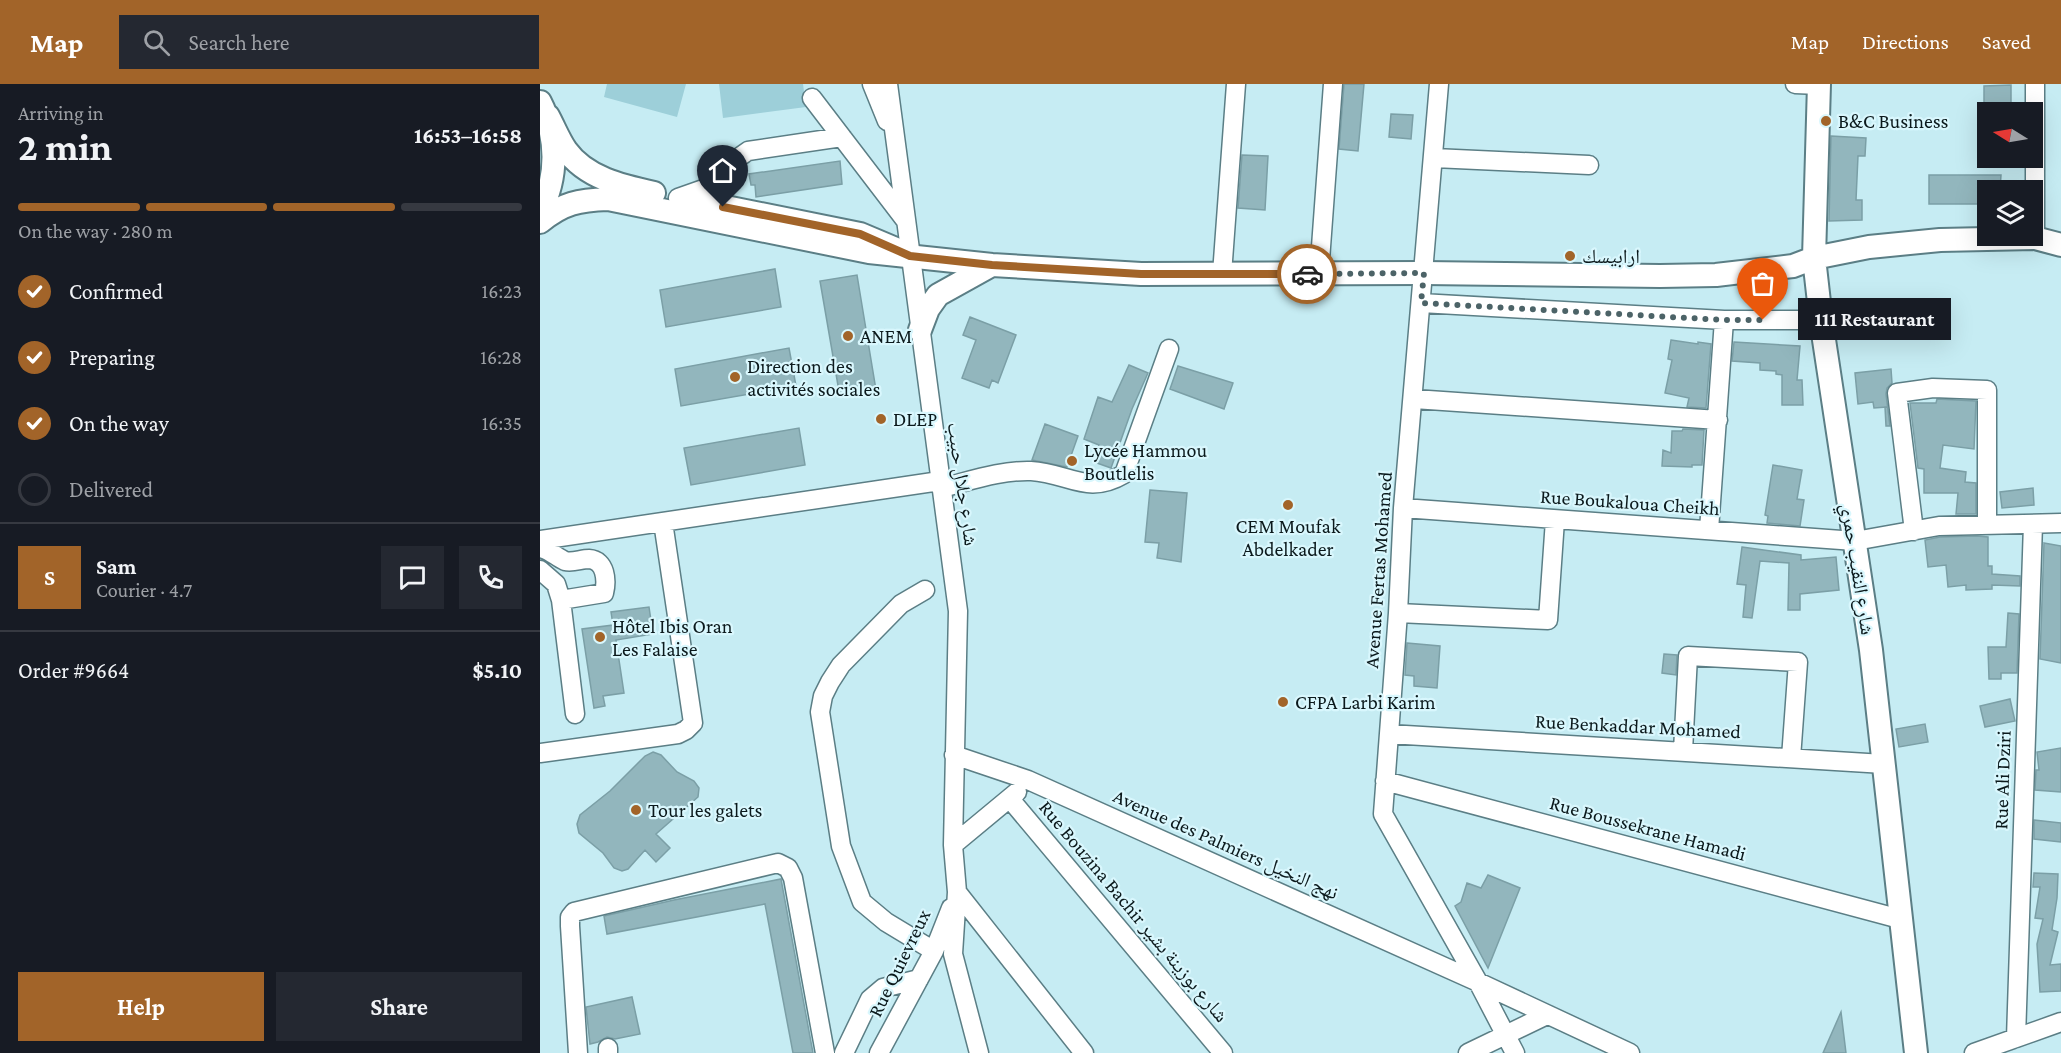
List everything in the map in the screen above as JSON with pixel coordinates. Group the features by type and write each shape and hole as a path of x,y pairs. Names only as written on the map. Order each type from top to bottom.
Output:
{"main road":[{"name":"شارع النقيب حمري","path":"1819,85 1814,258 1821,320 1855,541 1884,764 1916,1053"},
{"path":"544,109 566,150 579,164 600,177 624,186 678,198 860,234 910,256"},
{"path":"540,212 547,199 554,171 554,144 544,109"},
{"path":"540,222 567,204 609,199 869,252 992,265 1141,274 1716,275 1792,266 1814,258 1869,247 1940,240 1977,239"},
{"path":"2043,240 2061,245"},
{"path":"920,330 928,309 938,295 992,265"}],"street":[{"path":"872,84 897,145"},
{"name":"شارع جلال حبيب","path":"888,84 958,610 953,845 957,892 953,954 979,1053"},
{"path":"1222,274 1236,84"},
{"path":"1319,274 1333,84"},
{"name":"Avenue Fertas Mohamed","path":"1439,84 1403,508 1398,614 1383,814 1478,982 1515,1053"},
{"path":"1795,84 1819,85"},
{"path":"2035,84 2035,180"},
{"path":"812,98 907,222"},
{"path":"678,198 715,185 747,151 842,137"},
{"path":"1434,158 1589,165"},
{"path":"1421,303 1724,320 1821,320"},
{"path":"1708,530 1724,320"},
{"path":"540,540 940,484 1008,472 1032,471 1097,485 1112,481 1124,474 1169,349"},
{"path":"1914,531 1897,393 1933,388 1987,390 1987,525"},
{"path":"1414,399 1718,420"},
{"name":"Rue Boukaloua Cheikh","path":"1403,508 1855,541 1939,526 2061,523"},
{"path":"1398,614 1548,620 1555,520"},
{"path":"540,753 678,734 693,723 663,522"},
{"name":"Rue Ali Dziri","path":"2016,1038 2032,524"},
{"path":"540,548 568,562 588,559 596,561 603,568 604,593 559,592 540,570"},
{"path":"568,562 560,572 559,592 575,714"},
{"path":"925,590 901,604 841,665 823,696 820,712 841,846 862,902 886,922 934,951"},
{"path":"1683,751 1688,656 1798,662 1791,758"},
{"name":"Rue Benkaddar Mohamed","path":"1389,734 1884,764"},
{"name":"Avenue des Palmiers نهج النخيل","path":"954,754 1028,780 1478,982 1630,1053"},
{"path":"953,845 1010,799 1028,780"},
{"name":"Rue Boussekrane Hamadi","path":"1385,781 1900,919"},
{"name":"Rue Bouzina Bachir شارع بوزينة بشير","path":"1010,799 1223,1053"},
{"path":"578,1053 570,926 570,917 574,912 778,863 788,868 793,878 825,1053"},
{"path":"957,892 1078,1051"},
{"name":"Rue Quievreux","path":"879,1053 934,951 957,892"},
{"path":"844,1053 870,999 883,988 919,979"},
{"path":"1468,1053 1547,1014"},
{"path":"1974,1053 2061,1022"}],"shaded area":[{"path":"607,84 686,84 677,117 604,97"},
{"path":"719,84 803,84 806,107 723,118"}],"building":[{"path":"1344,84 1364,84 1358,151 1339,149"},
{"path":"2011,85 2011,102 1984,102 1984,86"},
{"path":"1391,114 1413,115 1411,139 1389,137"},
{"path":"1831,136 1866,138 1865,156 1858,156 1856,200 1862,200 1862,220 1829,221"},
{"path":"1242,155 1268,156 1265,210 1238,208"},
{"path":"840,161 842,184 756,197 755,185 751,185 749,174"},
{"path":"1929,175 2001,175 2001,180 1977,180 1977,204 1929,204"},
{"path":"775,269 781,307 666,327 660,290"},
{"name":"ANEM","path":"857,275 876,390 840,397 820,281"},
{"path":"970,317 1016,335 998,383 992,380 989,388 962,378 976,340 963,335"},
{"path":"1671,340 1711,344 1706,408 1687,407 1689,398 1665,393 1672,360 1668,359"},
{"path":"1734,342 1800,346 1797,380 1802,380 1803,405 1782,405 1782,375 1776,374 1776,371 1760,370 1760,363 1732,361"},
{"name":"Direction des activités sociales","path":"789,348 796,386 681,406 675,369"},
{"path":"1129,365 1148,373 1132,409 1111,468 1094,462 1099,445 1084,439 1098,397 1112,402"},
{"path":"1178,366 1233,383 1224,409 1170,389"},
{"path":"1891,369 1892,383 1887,388 1886,394 1890,426 1886,426 1885,407 1874,408 1873,402 1858,404 1855,373"},
{"path":"1937,399 1976,401 1974,449 1943,445 1940,468 1966,472 1965,482 1976,483 1976,514 1956,514 1958,493 1924,493 1924,469 1918,468 1910,403 1936,403"},
{"path":"1045,424 1078,436 1067,467 1032,460"},
{"path":"799,428 805,465 691,485 684,448"},
{"path":"1704,430 1702,465 1662,466 1663,450 1671,453 1672,431"},
{"path":"1773,465 1802,470 1797,499 1804,500 1800,526 1767,523 1768,516 1765,515"},
{"path":"2033,488 2034,505 2002,508 2000,492"},
{"path":"1150,490 1187,493 1181,562 1157,558 1159,543 1145,542"},
{"path":"1940,537 1988,537 1988,566 1992,566 1992,574 2020,576 2020,586 1992,585 1992,589 1966,590 1966,585 1948,587 1946,565 1928,567 1925,540"},
{"path":"2044,543 2061,546 2061,663 2040,659"},
{"path":"1742,547 1801,555 1801,560 1836,557 1839,590 1800,594 1800,610 1788,610 1789,563 1760,561 1752,618 1743,617 1746,585 1737,584"},
{"path":"649,607 653,634 616,640 624,693 603,696 605,706 594,708 582,629 613,625 611,612"},
{"path":"2008,613 2019,614 2017,673 2001,673 2001,679 1989,679 1988,647 2006,647"},
{"path":"1407,643 1440,646 1437,688 1414,686 1414,676 1405,675"},
{"path":"1664,654 1677,655 1676,675 1662,673"},
{"path":"2010,699 2015,721 1985,727 1980,706"},
{"path":"1925,724 1928,742 1899,747 1896,729"},
{"path":"2061,748 2061,792 2035,790 2036,770 2039,770 2037,752"},
{"name":"Tour les galets","path":"653,752 661,755 677,772 694,781 699,788 698,797 656,834 670,848 656,862 645,850 628,869 622,871 614,868 603,853 579,833 577,824 580,815 610,791 645,756"},
{"path":"2034,820 2061,823 2061,842 2034,839"},
{"path":"2034,873 2058,874 2052,930 2058,932 2050,965 2061,964 2061,991 2040,992 2037,944 2043,919 2035,918 2040,887 2033,887"},
{"path":"1488,875 1520,888 1488,968 1455,906 1461,902 1467,883 1481,888"},
{"path":"781,879 813,1053 793,1053 765,904 607,934 604,916"},
{"path":"632,997 640,1034 615,1039 607,1037 590,1044 586,1007"},
{"path":"1841,1012 1846,1053 1823,1053"}],"way so far":[{"path":"1307,274 1424,273 1421,303 1724,320 1763,320"}],"place":[{"name":"B&C Business","path":"1826,121"},
{"name":"ارابيسك","path":"1570,256"},
{"name":"111 Restaurant","path":"1763,320"},
{"name":"ANEM","path":"848,336"},
{"name":"Direction des activités sociales","path":"735,377"},
{"name":"DLEP","path":"881,419"},
{"name":"Lycée Hammou Boutlelis","path":"1072,461"},
{"name":"CEM Moufak Abdelkader","path":"1288,505"},
{"name":"Hôtel Ibis Oran Les Falaise","path":"600,637"},
{"name":"CFPA Larbi Karim","path":"1283,702"},
{"name":"Tour les galets","path":"636,810"}],"route":[{"path":"723,207 860,234 910,256 992,265 1141,274 1307,274"}]}
